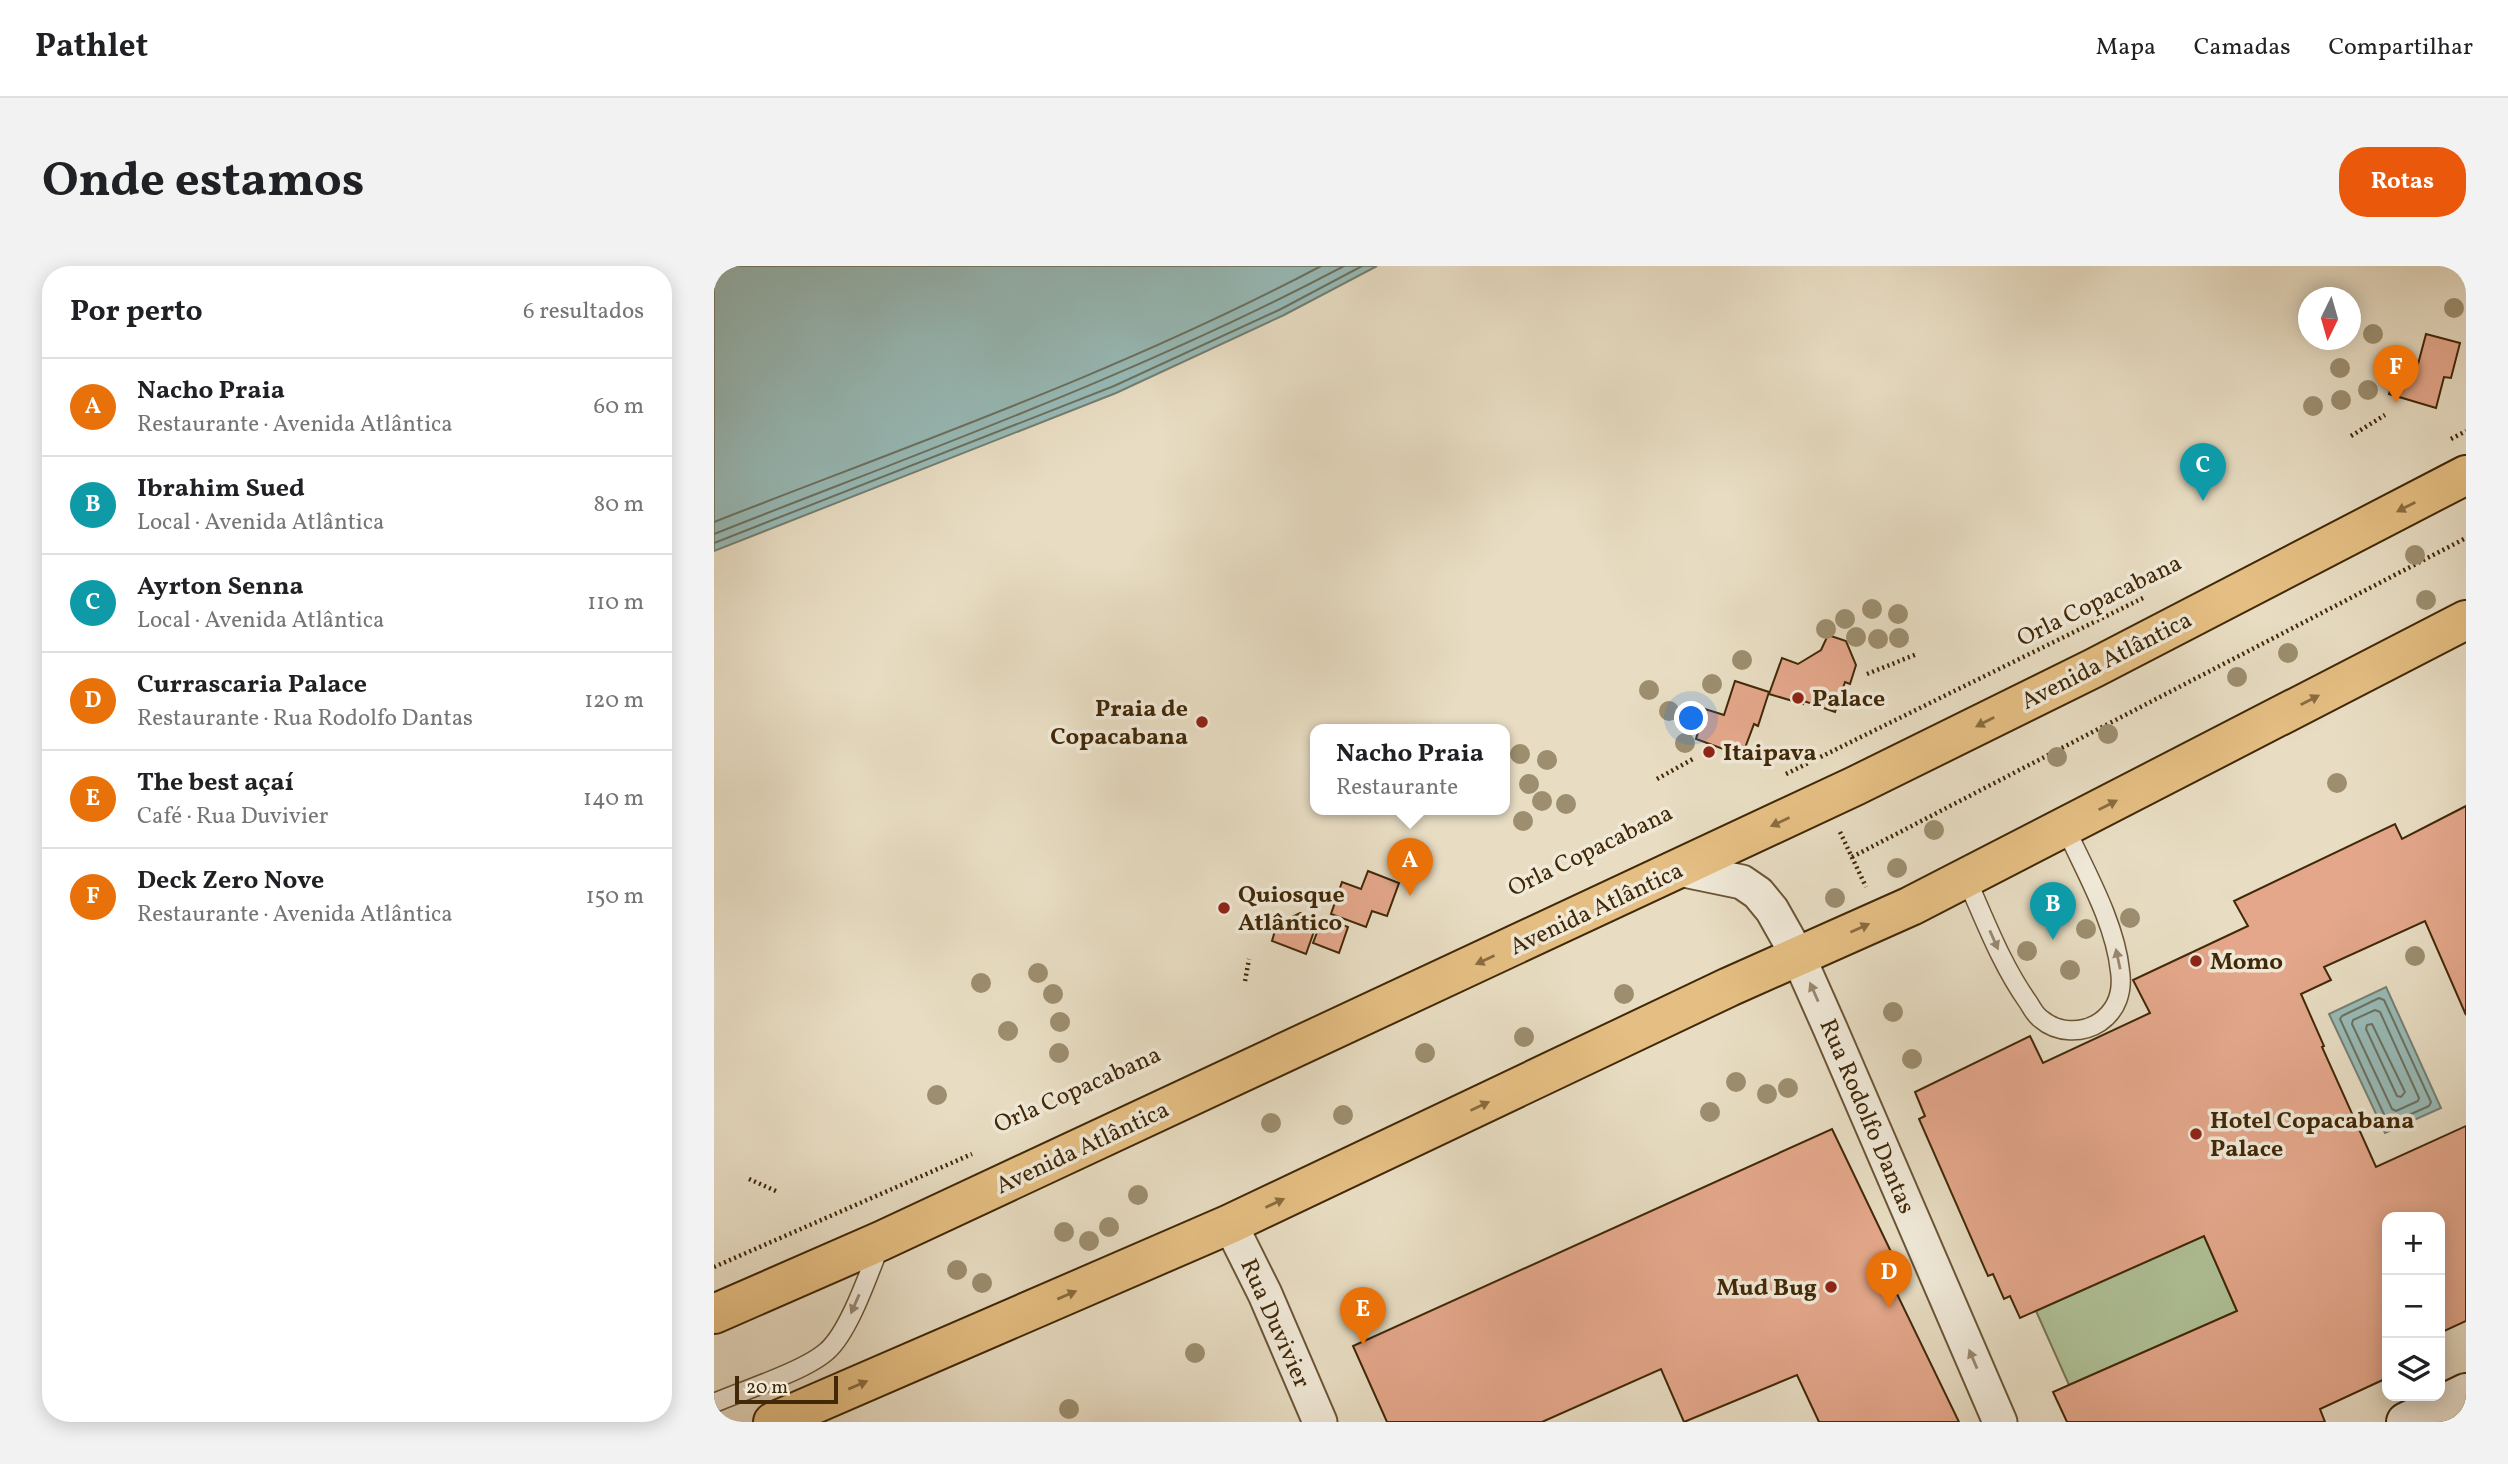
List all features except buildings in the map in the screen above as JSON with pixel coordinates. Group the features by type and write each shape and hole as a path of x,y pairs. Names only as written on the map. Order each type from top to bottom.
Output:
{"highway":[{"name":"Avenida Atlântica","path":"714,1314 881,1241 1856,786 2094,668 2466,475"},
{"path":"773,1422 1230,1224 1798,956 1911,906 2466,620"}],"main road":[{"path":"2406,1422 2466,1393"}],"street":[{"name":"Rua Rodolfo Dantas","path":"1679,869 1742,882 1758,893 1772,910 1798,956 2000,1422"},
{"name":"Rua Duvivier","path":"1230,1224 1265,1294 1320,1422"}],"lane":[{"path":"1966,878 2012,980 2039,1018 2056,1029 2074,1031 2096,1025 2110,1015 2120,998 2121,972 2113,935 2065,827"},
{"path":"714,1403 815,1361 830,1349 842,1332 881,1241"}],"path":[{"path":"2351,436 2385,415"},
{"path":"2444,443 2466,431"},
{"path":"1852,857 2466,538"},
{"name":"Orla Copacabana","path":"1782,776 2155,592"},
{"path":"1867,674 1917,654"},
{"path":"1657,779 1693,759"},
{"path":"1837,824 1868,891"},
{"path":"1245,981 1249,959"},
{"name":"Orla Copacabana","path":"714,1267 977,1152"},
{"path":"749,1179 778,1192"}],"green space":[{"path":"2204,1236 2237,1311 2069,1385 2036,1311"}],"water":[{"path":"714,266 1377,266 1284,315 1116,393 714,551"},
{"path":"2386,987 2441,1108 2385,1133 2329,1014"}],"place":[{"name":"Deck Zero Nove","path":"2396,403"},
{"name":"Ayrton Senna","path":"2203,501"},
{"name":"Palace","path":"1798,698"},
{"name":"Praia de Copacabana","path":"1202,722"},
{"name":"Itaipava","path":"1709,752"},
{"name":"Nacho Praia","path":"1410,896"},
{"name":"Quiosque Atlântico","path":"1224,908"},
{"name":"Ibrahim Sued","path":"2053,940"},
{"name":"Momo","path":"2196,961"},
{"name":"Hotel Copacabana Palace","path":"2196,1134"},
{"name":"Mud Bug","path":"1831,1287"},
{"name":"Currascaria Palace","path":"1889,1308"},
{"name":"The best açaí","path":"1363,1345"}]}
